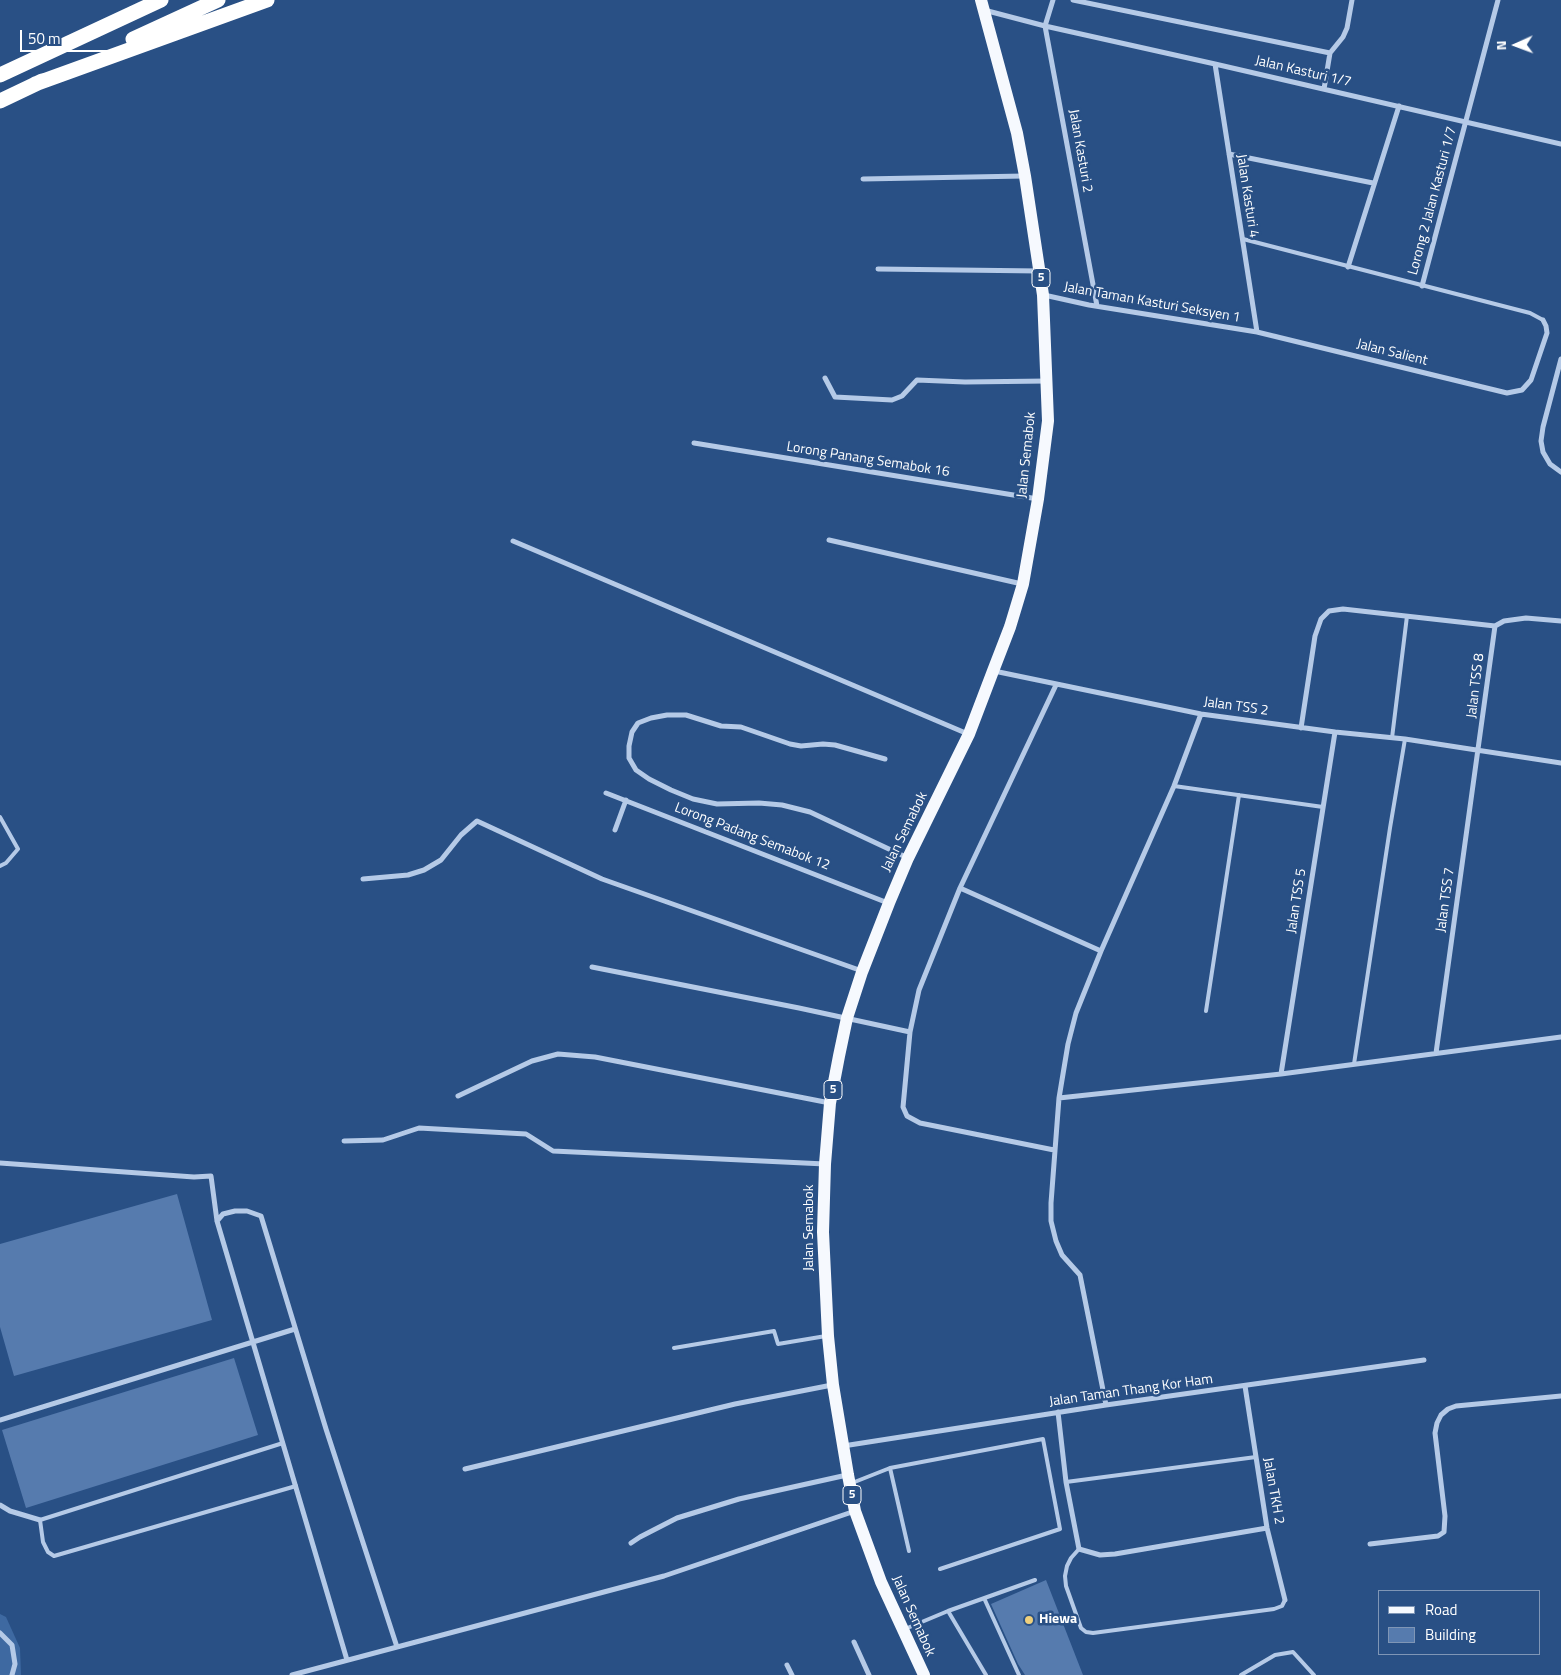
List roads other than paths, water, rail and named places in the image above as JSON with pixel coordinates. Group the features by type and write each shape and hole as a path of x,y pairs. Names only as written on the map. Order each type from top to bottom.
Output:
{"highway":[{"path":"28,62 136,0"},
{"path":"0,75 161,0"},
{"path":"0,101 218,0"},
{"path":"34,84 267,0"}],"main road":[{"name":"Jalan Semabok","path":"920,1674 855,1511 842,1446 828,1336 823,1232 825,1164 830,1104 848,1018 862,972 888,903 908,858 969,734 1010,627 1023,584 1038,499 1048,421 1048,381 1043,295 1025,176 1016,133 983,5"}],"street":[{"name":"Jalan Kasturi 2","path":"1053,0 1046,26 1097,306"},
{"name":"Jalan Kasturi 1/7","path":"1073,0 1330,53"},
{"path":"1324,89 1330,53 1343,37 1347,28 1352,0"},
{"name":"Lorong 2 Jalan Kasturi 1/7","path":"1422,286 1498,0"},
{"name":"Jalan Kasturi 1/7","path":"983,5 1039,25 1561,144"},
{"name":"Jalan Kasturi 4","path":"1215,64 1257,332"},
{"path":"1348,267 1399,106"},
{"path":"1229,154 1374,184"},
{"path":"863,179 1025,176"},
{"path":"878,269 1040,271"},
{"name":"Jalan Taman Kasturi Seksyen 1","path":"1043,295 1076,303 1257,332"},
{"name":"Jalan Salient","path":"1257,332 1507,393 1522,390 1531,380 1547,333 1543,320"},
{"path":"1560,471 1550,464 1543,452 1542,441 1543,427 1561,359"},
{"path":"825,378 835,397 892,400 902,396 917,380 965,382 1048,381"},
{"name":"Lorong Panang Semabok 16","path":"694,443 1038,499"},
{"path":"829,540 1023,584"},
{"path":"513,541 969,734"},
{"path":"1301,728 1315,636 1320,618 1329,611 1343,609 1495,626 1504,621 1526,618 1561,622"},
{"name":"Jalan TSS 8","path":"1479,750 1495,626"},
{"name":"Jalan TSS 2","path":"993,671 1201,714 1301,728 1405,739 1561,763"},
{"path":"1054,1150 920,1123 907,1116 903,1107 910,1032 919,990 960,888 1056,685"},
{"path":"1106,1405 1080,1275 1062,1255 1051,1222 1054,1150 1059,1098 1068,1044 1076,1013 1101,951 1174,786 1201,714"},
{"path":"885,759 836,746 823,744 801,746 790,744 742,727 720,726 686,715 667,715 638,723 632,732 629,746 629,758 636,770 671,790 717,804 760,803 782,805 810,812 908,858"},
{"name":"Jalan TSS 5","path":"1282,1074 1336,732"},
{"name":"Jalan TSS 7","path":"1436,1053 1479,750"},
{"name":"Lorong Padang Semabok 12","path":"606,793 888,903"},
{"path":"615,830 626,800"},
{"path":"363,879 408,875 424,870 441,860 461,835 477,821 602,879 862,972"},
{"path":"960,888 1101,951"},
{"path":"592,967 910,1032"},
{"path":"1059,1098 1282,1074 1561,1037"},
{"path":"458,1096 532,1061 558,1054 595,1057 830,1104"},
{"path":"344,1141 384,1140 419,1128 526,1134 553,1151 825,1164"},
{"path":"0,1163 194,1177 211,1176 217,1221 347,1660"},
{"path":"217,1221 223,1214 235,1211 247,1211 261,1216 295,1329 397,1647"},
{"path":"0,1420 295,1329"},
{"name":"Jalan Taman Thang Kor Ham","path":"842,1446 1058,1412 1424,1360"},
{"path":"465,1469 735,1404 833,1385"},
{"name":"Jalan TKH 2","path":"1245,1386 1267,1528 1285,1600"},
{"path":"1370,1544 1438,1536 1444,1532 1445,1516 1435,1433 1441,1415 1448,1409 1456,1406 1561,1396"},
{"path":"1058,1412 1066,1482 1080,1549 1100,1555 1115,1554 1267,1528"},
{"path":"631,1543 677,1518 739,1499 849,1479"},
{"path":"0,1505 10,1511 40,1520"},
{"path":"292,1675 664,1576 855,1511"},
{"path":"0,1633 12,1645 15,1664 12,1675"},
{"path":"854,1642 869,1675"},
{"path":"787,1665 792,1675"}],"lane":[{"path":"1243,239 1530,313 1543,320"},
{"path":"1392,738 1407,615"},
{"path":"1354,1064 1405,739"},
{"path":"1174,786 1323,808"},
{"path":"1206,1011 1238,795"},
{"path":"0,817 18,849 6,863 0,866"},
{"path":"674,1348 774,1331 778,1344 828,1336"},
{"path":"849,1479 890,1468 1044,1439 1060,1529 940,1569"},
{"path":"283,1442 40,1520 43,1542 48,1552 54,1556 296,1486"},
{"path":"1066,1482 1256,1457"},
{"path":"890,1468 909,1551"},
{"path":"1080,1549 1071,1558 1065,1576 1066,1586 1080,1628 1086,1632 1092,1633 1274,1609 1282,1606 1285,1600"},
{"path":"903,1630 948,1611 1035,1580"},
{"path":"984,1598 1019,1675"},
{"path":"948,1611 986,1675"},
{"path":"1241,1675 1275,1655 1293,1652 1314,1675"}],"place":[{"name":"Hiewa","path":"1029,1620"}]}
